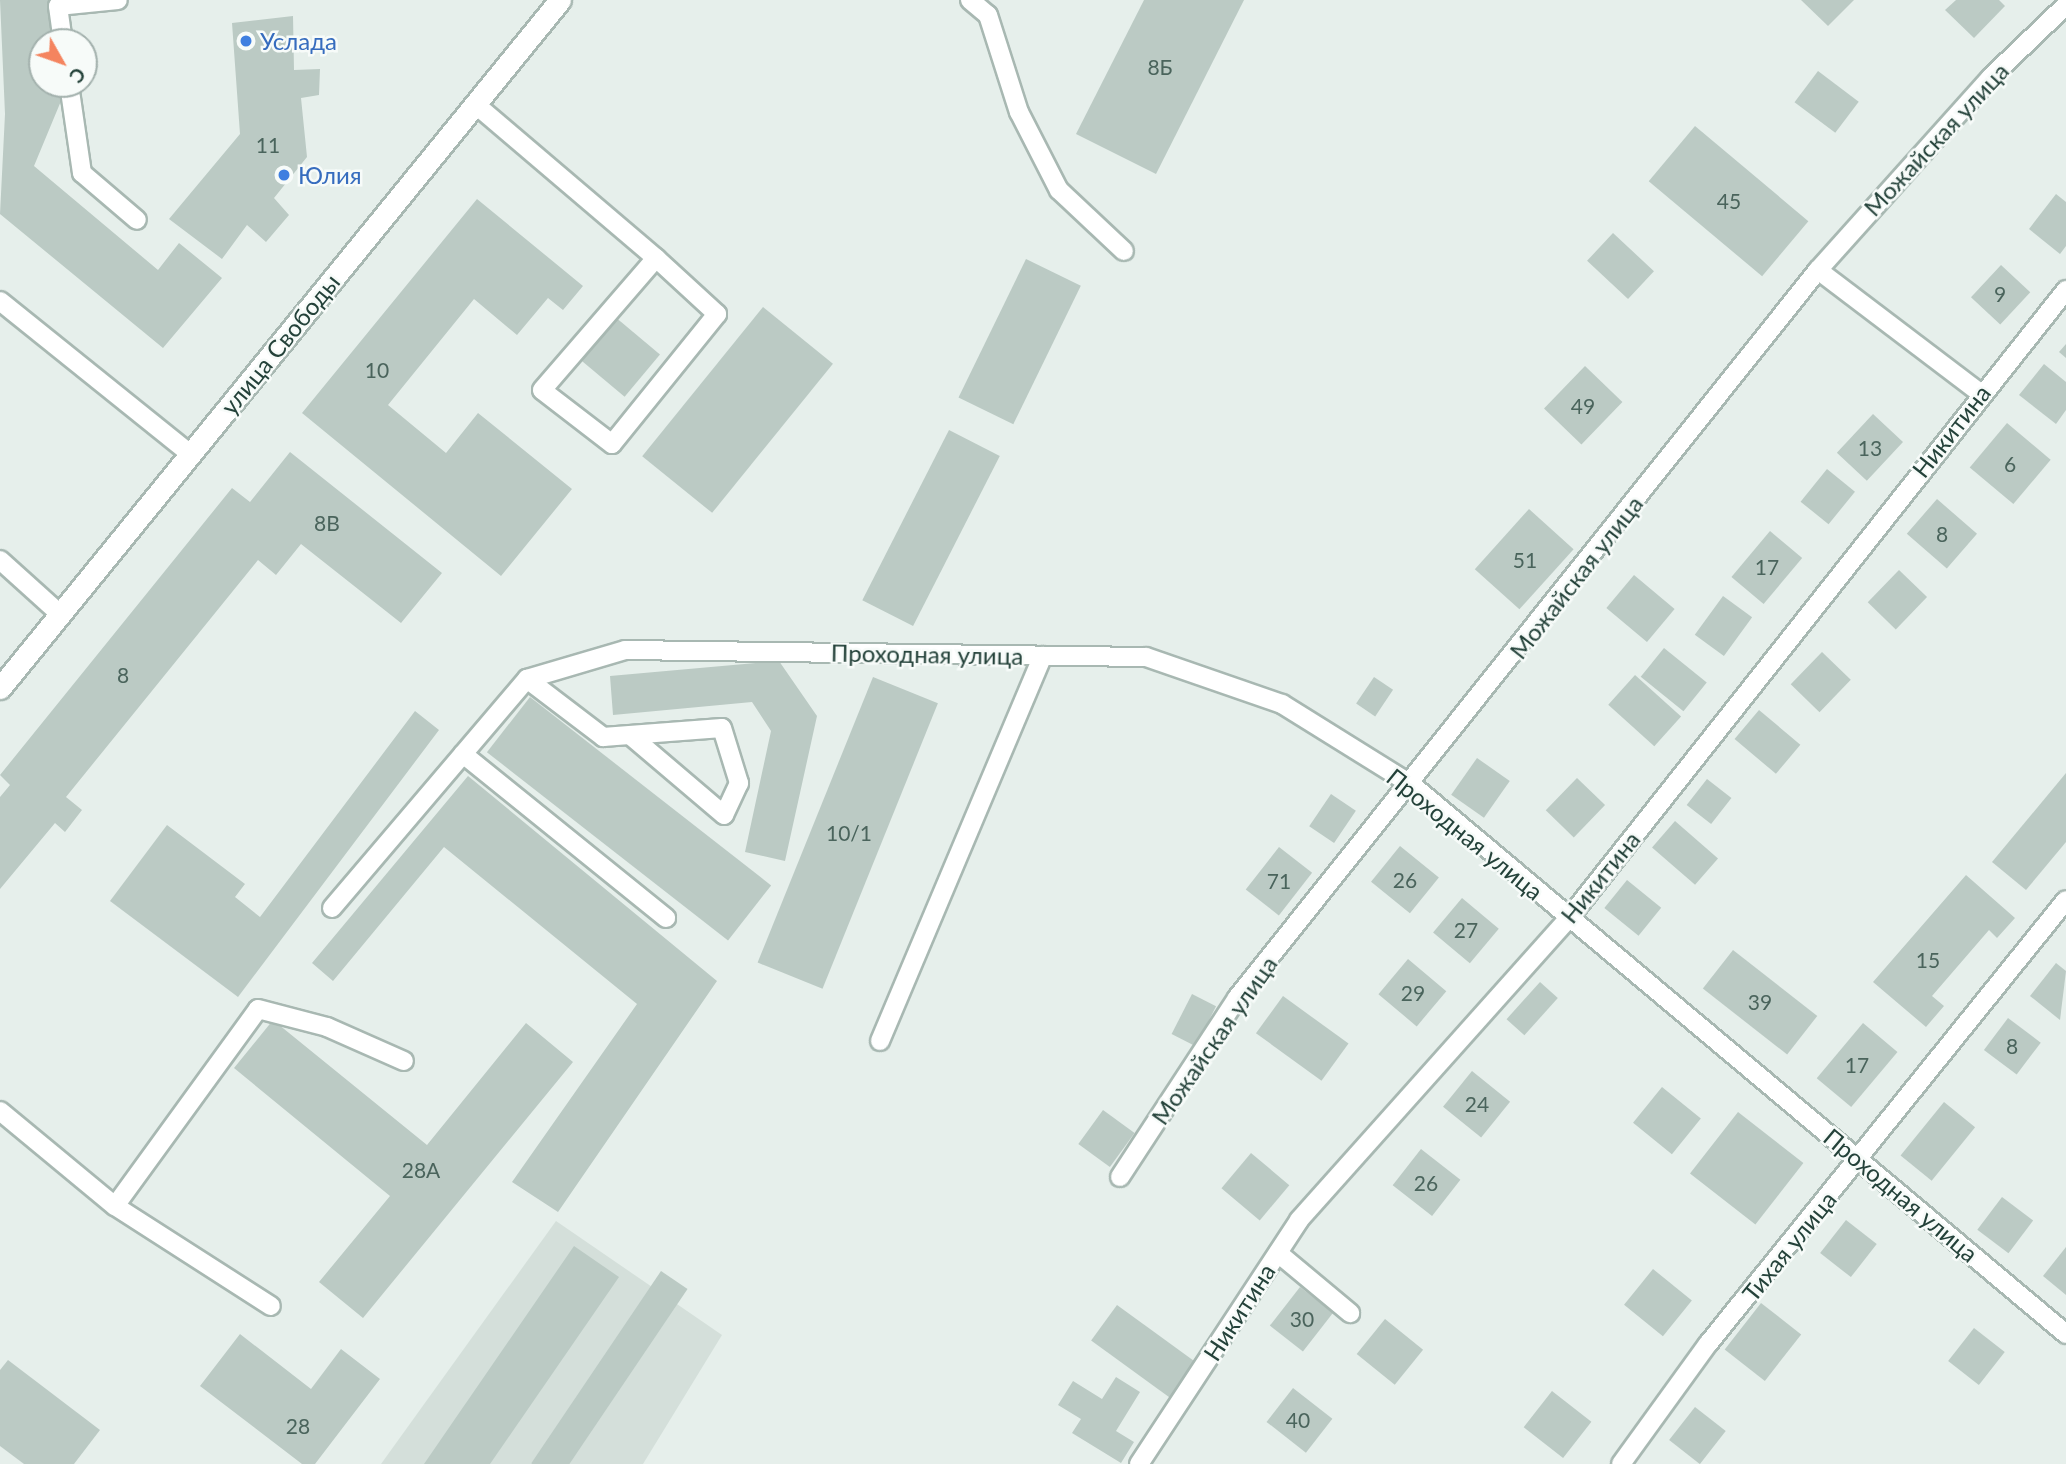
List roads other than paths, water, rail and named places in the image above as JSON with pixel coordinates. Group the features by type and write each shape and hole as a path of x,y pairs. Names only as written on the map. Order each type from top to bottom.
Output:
{"street":[{"name":"улица Свободы","path":"0,688 560,0"}],"lane":[{"path":"61,28 58,3 118,0"},
{"path":"970,0 988,15 1019,112 1059,190 1124,251"},
{"name":"Можайская улица","path":"1120,1177 1237,999 1412,785 1818,271 1990,78 2066,5"},
{"path":"71,98 82,173 137,220"},
{"path":"475,104 656,258 717,314 612,443 542,390 656,258"},
{"path":"1818,271 1980,393"},
{"name":"Никитина","path":"1139,1464 1299,1220 1569,918 1980,393 2066,290"},
{"path":"0,301 190,454"},
{"path":"0,560 60,614"},
{"name":"Проходная улица","path":"527,679 625,650 1146,657 1282,704 1412,785 2066,1334"},
{"path":"880,1041 1043,656"},
{"path":"332,908 527,679 603,737 722,728 739,783 724,815 630,735"},
{"path":"463,754 666,918"},
{"name":"Тихая улица","path":"1621,1464 1709,1343 2066,900"},
{"path":"115,1206 258,1009 327,1027 404,1061"},
{"path":"0,1111 115,1206 271,1306"},
{"path":"1278,1253 1350,1313"}],"place":[{"name":"Услада","path":"246,41"},
{"name":"Юлия","path":"284,175"}]}
